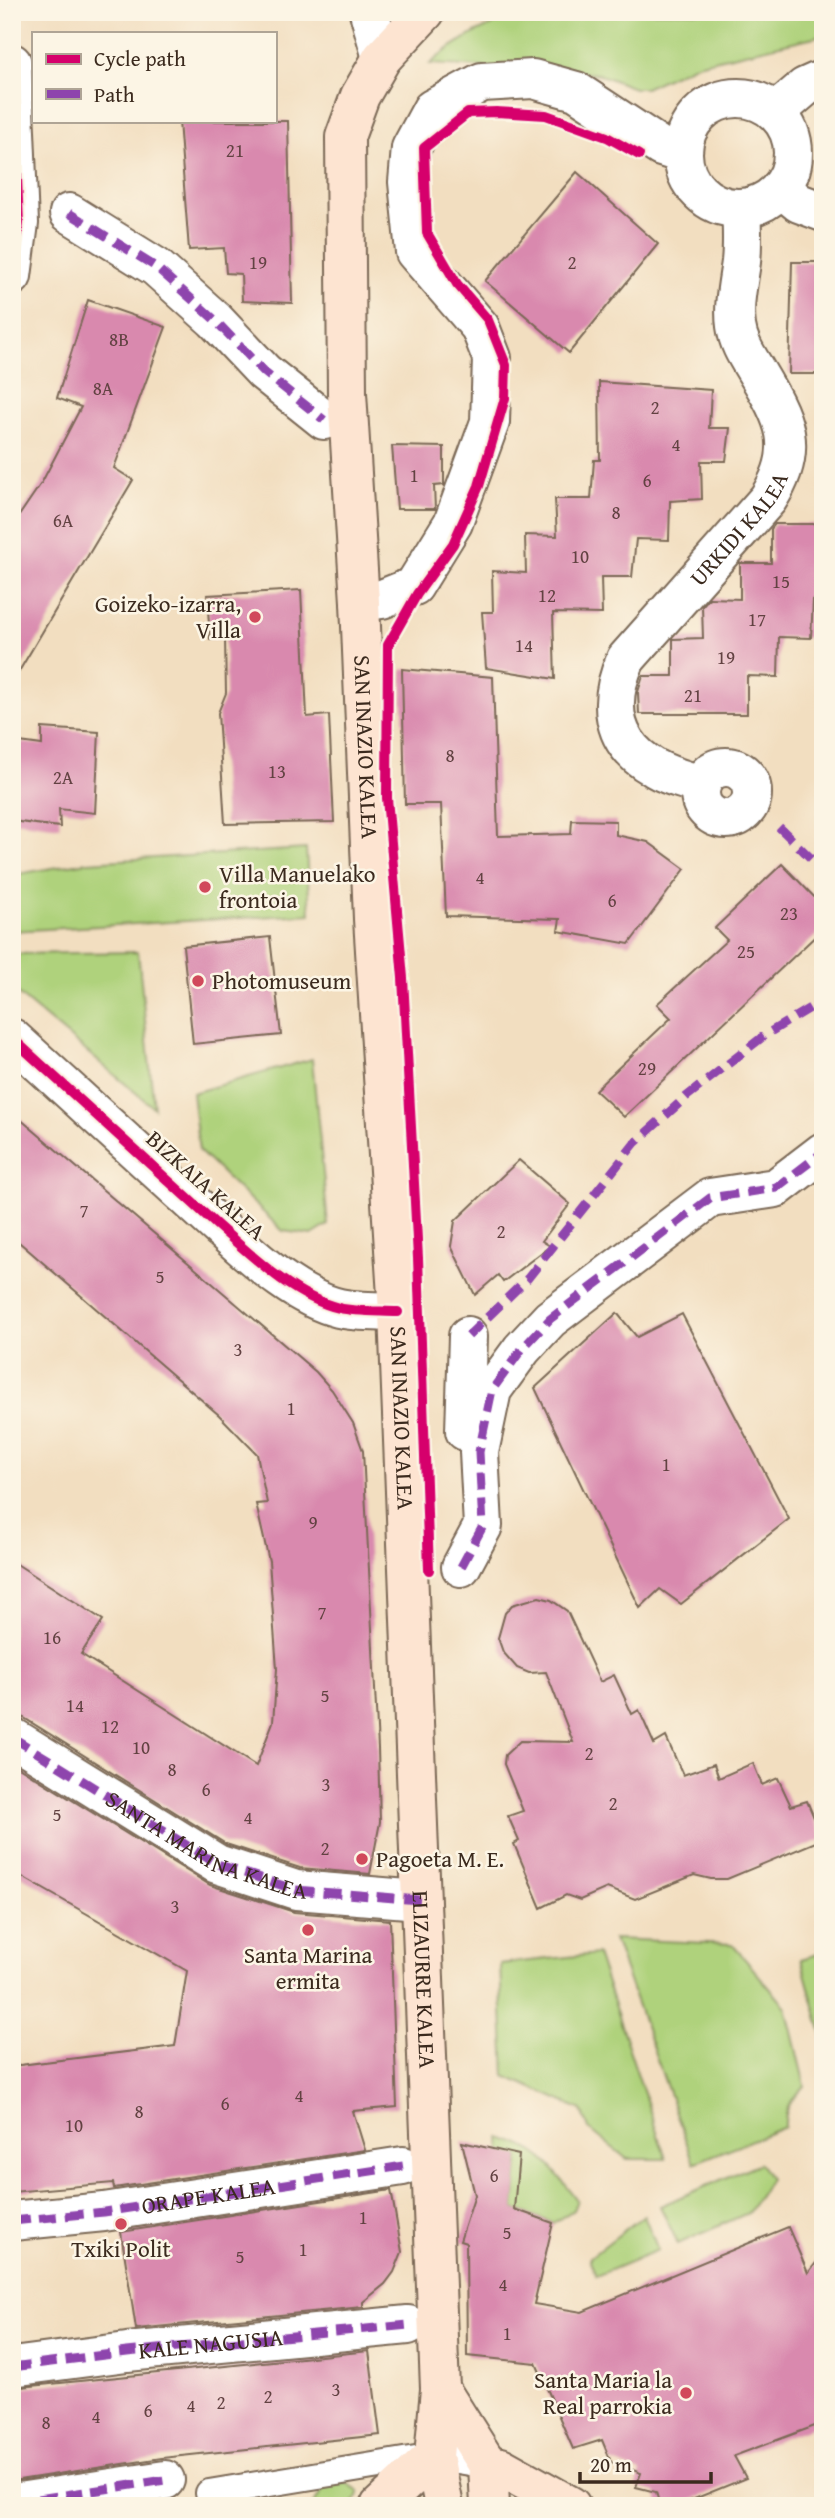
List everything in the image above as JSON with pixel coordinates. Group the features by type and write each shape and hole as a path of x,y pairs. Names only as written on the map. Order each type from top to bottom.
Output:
{"main road":[{"name":"SAN INAZIO KALEA","path":"407,1571 398,1312 373,919 360,602 347,393 345,137 360,96 382,58 425,12"},
{"name":"ELIZAURRE KALEA","path":"407,1571 440,2389 434,2456 444,2506"},
{"path":"440,2389 488,2465 490,2506"},
{"path":"380,2506 434,2456"},
{"path":"488,2465 501,2467 571,2506"}],"street":[{"path":"369,12 382,58"},
{"path":"12,63 15,223 12,276"},
{"path":"360,602 382,599 414,586 453,523 490,422 492,358 480,327 446,291 415,252 408,182 411,148 432,109 482,82 533,79 576,91 662,147 683,154"},
{"path":"776,112 805,87 823,79"},
{"path":"724,99 751,99 776,112 789,132 794,157 790,173 770,198 741,208 716,202 695,187 687,173 683,154 686,135 694,120 707,107 724,99"},
{"path":"781,187 799,203 823,212"},
{"name":"URKIDI KALEA","path":"701,785 655,768 636,755 620,734 614,706 615,683 626,659 768,499 784,470 788,454 784,421 743,349 736,331 734,311 743,239 741,208"},
{"path":"69,214 156,267 215,320 264,372 324,420"},
{"name":"BIZKAIA KALEA","path":"12,1038 218,1227 304,1293 314,1300 340,1308 398,1312"},
{"path":"461,1567 483,1526 479,1452 492,1390 522,1349 550,1318 710,1198 776,1188 823,1152"},
{"path":"461,1567 468,1336"},
{"path":"407,1571 461,1567"},
{"name":"SANTA MARINA KALEA","path":"12,1737 217,1864 296,1890 420,1900"},
{"name":"ORAPE KALEA","path":"12,2221 104,2212 403,2166"},
{"name":"KALE NAGUSIA","path":"12,2367 127,2352 408,2325"},
{"path":"12,2503 165,2480"}],"lane":[{"path":"211,2499 434,2456 488,2465"}],"green space":[{"path":"530,12 823,12 823,35 697,64 645,88 634,88 598,74 430,64 477,32"},
{"name":"Villa Manuelako frontoia","path":"306,849 310,914 12,931 12,875 87,862"},
{"path":"138,952 154,1108 12,989 12,954"},
{"path":"312,1059 328,1225 312,1235 283,1231 199,1151 192,1093"},
{"path":"614,1939 732,1944 786,2007 805,2086 790,2104 785,2127 694,2163"},
{"path":"822,1953 823,1955 823,2038 801,1959"},
{"path":"597,1954 666,2159 627,2159 589,2129 582,2110 505,2076 500,1964"},
{"path":"500,2138 526,2148 545,2161 577,2200 573,2210 553,2223 514,2209 519,2156 501,2151"},
{"path":"760,2163 770,2179 748,2213 678,2244 660,2206"},
{"path":"644,2215 658,2250 596,2276 589,2258"},
{"path":"347,2483 359,2491 353,2506 313,2506 325,2485"}],"building":[{"path":"288,121 292,303 242,301 241,274 226,273 224,248 189,250 179,122"},
{"path":"577,172 658,244 569,353 485,281"},
{"path":"792,262 823,262 823,374 789,374"},
{"path":"88,300 166,327 114,468 133,480 12,683 12,526 42,482 81,407 57,398"},
{"path":"599,382 711,390 709,428 730,428 726,461 701,461 702,499 670,501 669,540 636,539 632,577 601,577 602,614 553,613 555,679 486,668 482,612 493,612 492,571 526,573 525,535 557,536 555,499 591,499 594,460 600,460"},
{"path":"392,446 444,447 444,485 434,486 435,509 397,509"},
{"path":"775,524 823,524 823,600 813,600 811,638 779,637 778,677 747,676 747,714 639,714 638,692 643,676 673,676 673,639 703,638 702,606 709,598 740,599 740,563 771,563 771,529"},
{"path":"301,590 307,717 329,715 334,822 225,824 218,713 226,693 225,638 210,639 207,595"},
{"path":"402,669 493,677 498,836 571,834 572,820 616,821 616,835 648,842 685,869 629,944 558,931 560,919 446,916 441,804 405,804"},
{"path":"42,728 99,732 95,813 59,809 60,827 12,821 12,741 42,745"},
{"path":"782,864 823,906 823,929 624,1117 595,1090 671,1018 657,1004 727,940 715,928"},
{"path":"270,937 281,1035 193,1044 183,946"},
{"path":"12,1112 316,1372 332,1390 353,1423 363,1451 378,1748 380,1822 370,1874 300,1868 226,1844 24,1718 12,1715 12,1561 103,1620 81,1654 256,1766 273,1722 277,1669 269,1561 256,1504 267,1503 257,1454 219,1415 12,1236"},
{"path":"519,1160 570,1204 542,1241 550,1246 503,1282 498,1275 475,1295 451,1246 455,1221"},
{"path":"617,1313 637,1337 682,1314 789,1519 681,1604 660,1589 640,1608 535,1388"},
{"path":"539,1597 551,1600 567,1611 600,1682 614,1675 632,1714 639,1710 654,1744 666,1737 683,1775 714,1764 719,1778 753,1763 762,1785 778,1778 791,1806 807,1801 823,1839 727,1879 694,1875 635,1899 607,1888 580,1900 566,1895 541,1908 514,1844 519,1841 508,1816 523,1811 504,1764 505,1755 520,1741 573,1742 546,1672 529,1673 517,1668 503,1652 498,1638 505,1613 512,1605"},
{"path":"12,1763 210,1885 294,1912 390,1920 397,2107 353,2111 365,2150 114,2188 113,2183 12,2192 12,2066 175,2046 187,1971 12,1871"},
{"name":"Santa Maria la Real parrokia","path":"462,2142 519,2155 514,2209 553,2223 534,2304 582,2312 788,2227 808,2273 823,2254 823,2423 734,2456 746,2478 677,2506 660,2506 656,2492 636,2487 641,2473 611,2462 602,2440 573,2449 536,2363 467,2356 466,2243 460,2241 475,2195"},
{"path":"391,2190 402,2252 394,2272 385,2284 363,2302 363,2307 136,2329 121,2232"},
{"path":"369,2351 380,2435 162,2458 12,2481 12,2388"}],"marked path":[{"path":"69,213 156,267 215,320 264,372 324,420"},
{"path":"779,827 823,870"},
{"path":"468,1336 528,1278 635,1143 686,1097 765,1035 823,1000"},
{"path":"461,1567 483,1526 479,1452 492,1390 522,1349 550,1319 710,1198 776,1188 823,1152"},
{"path":"12,1737 217,1864 296,1890 420,1900"},
{"path":"12,2221 104,2212 403,2166"},
{"path":"12,2367 127,2352 408,2325"},
{"path":"12,2503 165,2480"}],"cycle path":[{"path":"12,63 19,223 12,276"},
{"path":"429,1570 418,1258 403,978 387,798 388,645 417,594 453,544 479,486 505,398 506,365 488,320 457,284 427,233 424,148 468,113 496,112 546,115 607,137 639,155"},
{"path":"12,1038 274,1274 322,1303 361,1311 398,1312"}],"place":[{"name":"Goizeko-izarra, Villa","path":"255,617"},
{"name":"Villa Manuelako frontoia","path":"205,887"},
{"name":"Photomuseum","path":"198,981"},
{"name":"Pagoeta M. E.","path":"362,1859"},
{"name":"Santa Marina ermita","path":"308,1930"},
{"name":"Txiki Polit","path":"121,2224"},
{"name":"Santa Maria la Real parrokia","path":"686,2393"}]}
